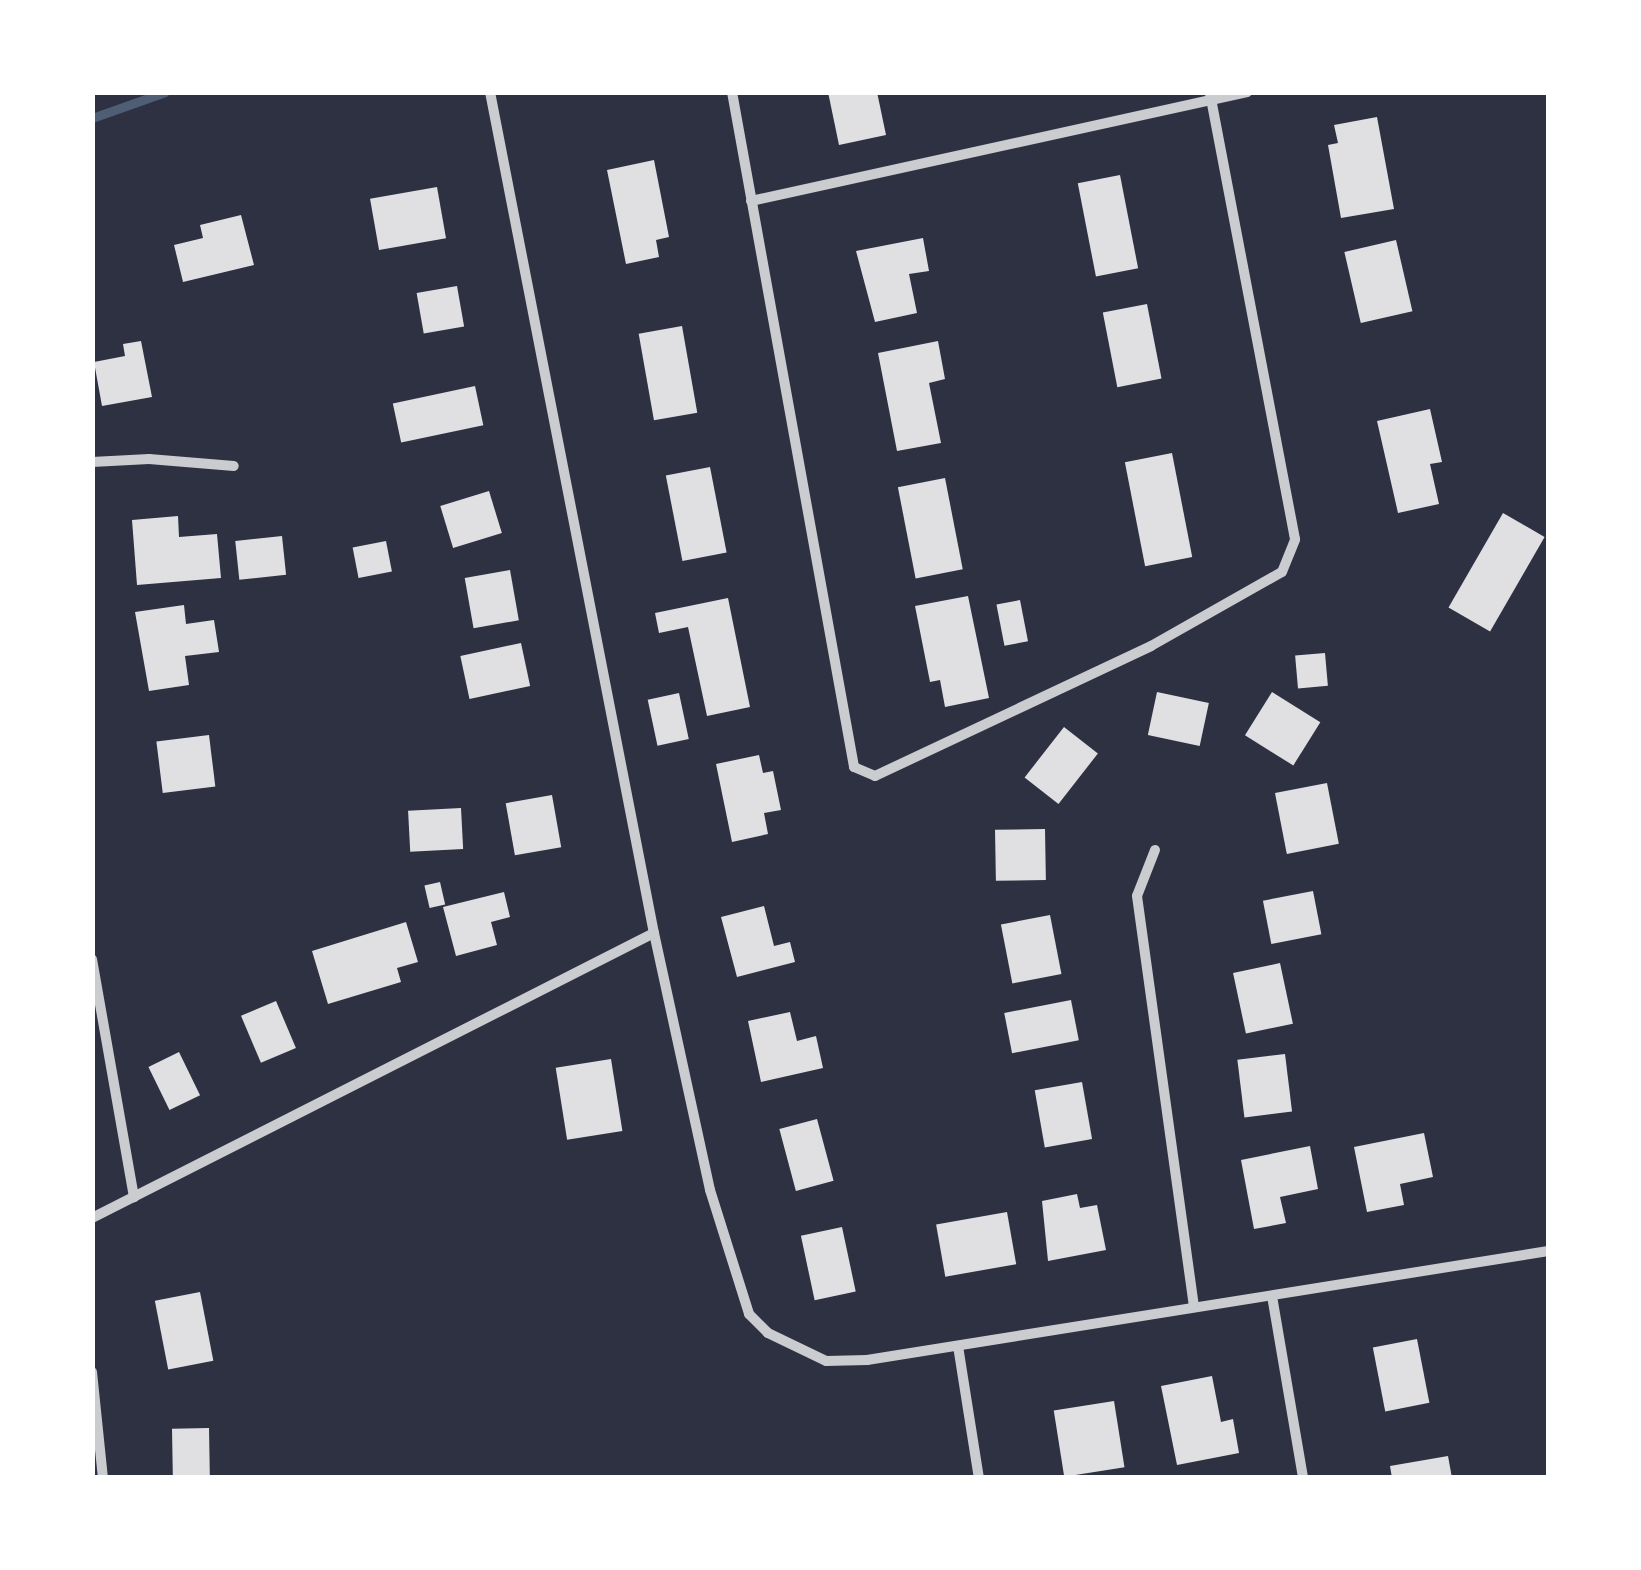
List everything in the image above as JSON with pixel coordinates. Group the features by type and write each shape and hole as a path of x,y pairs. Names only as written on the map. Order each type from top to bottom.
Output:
{"street":[{"path":"490,92 654,933 710,1190 749,1314 768,1333 826,1361 958,1346 1548,1251"},
{"path":"732,92 854,766 875,776 895,770 1151,646 1282,572 1295,539 1210,96"},
{"path":"751,202 1210,96 1248,92"},
{"path":"92,462 149,459 234,466"},
{"path":"1154,850 1137,896 1194,1306"},
{"path":"92,1218 654,933"},
{"path":"92,959 134,1198"},
{"path":"1272,1296 1303,1478"},
{"path":"958,1346 979,1478"},
{"path":"92,1372 103,1478"}],"building":[{"path":"828,92 877,92 886,135 839,145"},
{"path":"1377,117 1394,209 1341,218 1328,145 1338,143 1334,125"},
{"path":"654,160 669,237 656,240 659,257 626,264 607,170"},
{"path":"1120,175 1138,268 1096,276 1078,183"},
{"path":"437,187 446,238 379,250 370,199"},
{"path":"241,215 254,265 183,282 174,245 203,238 200,225"},
{"path":"923,238 929,271 909,274 917,313 875,322 856,251"},
{"path":"1396,240 1412,311 1361,323 1344,252"},
{"path":"457,286 464,326 424,333 417,293"},
{"path":"1147,304 1162,379 1117,387 1103,313"},
{"path":"682,326 697,413 654,420 639,334"},
{"path":"141,341 152,397 102,406 94,362 125,356 123,344"},
{"path":"938,341 945,379 929,383 941,443 897,451 878,353"},
{"path":"475,386 483,425 401,443 393,403"},
{"path":"1430,409 1442,462 1430,464 1439,504 1398,513 1377,421"},
{"path":"1172,453 1192,557 1145,566 1125,462"},
{"path":"710,467 727,552 682,561 666,476"},
{"path":"945,478 963,569 916,578 898,487"},
{"path":"489,491 502,533 453,548 440,506"},
{"path":"1503,513 1545,537 1490,631 1448,607"},
{"path":"178,516 179,537 217,534 221,578 137,585 132,520"},
{"path":"282,536 286,575 239,580 235,541"},
{"path":"386,541 392,571 359,578 353,547"},
{"path":"510,570 519,620 474,628 465,578"},
{"path":"968,596 989,698 945,707 940,680 930,682 915,606"},
{"path":"728,598 750,707 707,716 688,627 659,633 655,613"},
{"path":"1020,600 1028,641 1004,646 996,605"},
{"path":"184,605 186,624 214,620 219,652 185,656 189,685 149,691 135,612"},
{"path":"521,643 530,686 470,699 460,656"},
{"path":"1325,653 1328,686 1298,688 1295,656"},
{"path":"1157,692 1209,703 1200,746 1148,735"},
{"path":"1272,692 1320,722 1293,765 1245,735"},
{"path":"679,693 689,739 657,746 648,700"},
{"path":"1064,727 1098,753 1058,804 1025,777"},
{"path":"209,735 215,787 163,793 156,741"},
{"path":"759,755 763,773 773,771 781,810 764,813 768,834 732,842 716,764"},
{"path":"1327,783 1339,844 1287,854 1275,793"},
{"path":"552,795 561,847 515,855 506,803"},
{"path":"461,808 463,849 410,852 408,811"},
{"path":"1045,829 1046,880 996,881 995,830"},
{"path":"440,882 445,904 430,908 424,886"},
{"path":"1313,891 1321,934 1271,944 1263,901"},
{"path":"504,892 510,917 491,922 497,945 456,956 443,907"},
{"path":"764,906 774,946 790,942 795,962 737,977 721,917"},
{"path":"1050,915 1061,974 1012,983 1001,925"},
{"path":"406,922 418,962 397,968 401,982 328,1004 312,951"},
{"path":"1280,963 1293,1024 1246,1034 1233,973"},
{"path":"1071,1000 1079,1040 1012,1053 1004,1013"},
{"path":"276,1001 296,1048 261,1063 241,1016"},
{"path":"790,1012 797,1041 816,1036 823,1068 761,1082 748,1021"},
{"path":"179,1052 200,1095 169,1110 148,1067"},
{"path":"1285,1054 1292,1112 1244,1117 1237,1060"},
{"path":"611,1059 622,1131 567,1140 556,1068"},
{"path":"1082,1082 1092,1139 1045,1147 1035,1090"},
{"path":"817,1119 834,1181 796,1191 779,1129"},
{"path":"1424,1133 1433,1177 1400,1184 1404,1205 1367,1212 1354,1147"},
{"path":"1310,1146 1318,1189 1280,1197 1286,1223 1254,1229 1241,1160"},
{"path":"1077,1194 1080,1208 1097,1205 1106,1250 1048,1261 1042,1201"},
{"path":"1007,1212 1016,1264 945,1277 936,1225"},
{"path":"842,1227 856,1292 815,1300 801,1236"},
{"path":"200,1292 213,1361 168,1369 155,1301"},
{"path":"1417,1339 1429,1403 1385,1411 1373,1348"},
{"path":"1212,1376 1221,1422 1233,1419 1239,1453 1177,1465 1161,1386"},
{"path":"1114,1401 1124,1467 1064,1477 1054,1411"},
{"path":"209,1428 210,1478 173,1478 172,1429"},
{"path":"1448,1456 1452,1478 1392,1478 1390,1466"}],"waterway":[{"path":"92,118 165,92"}]}
